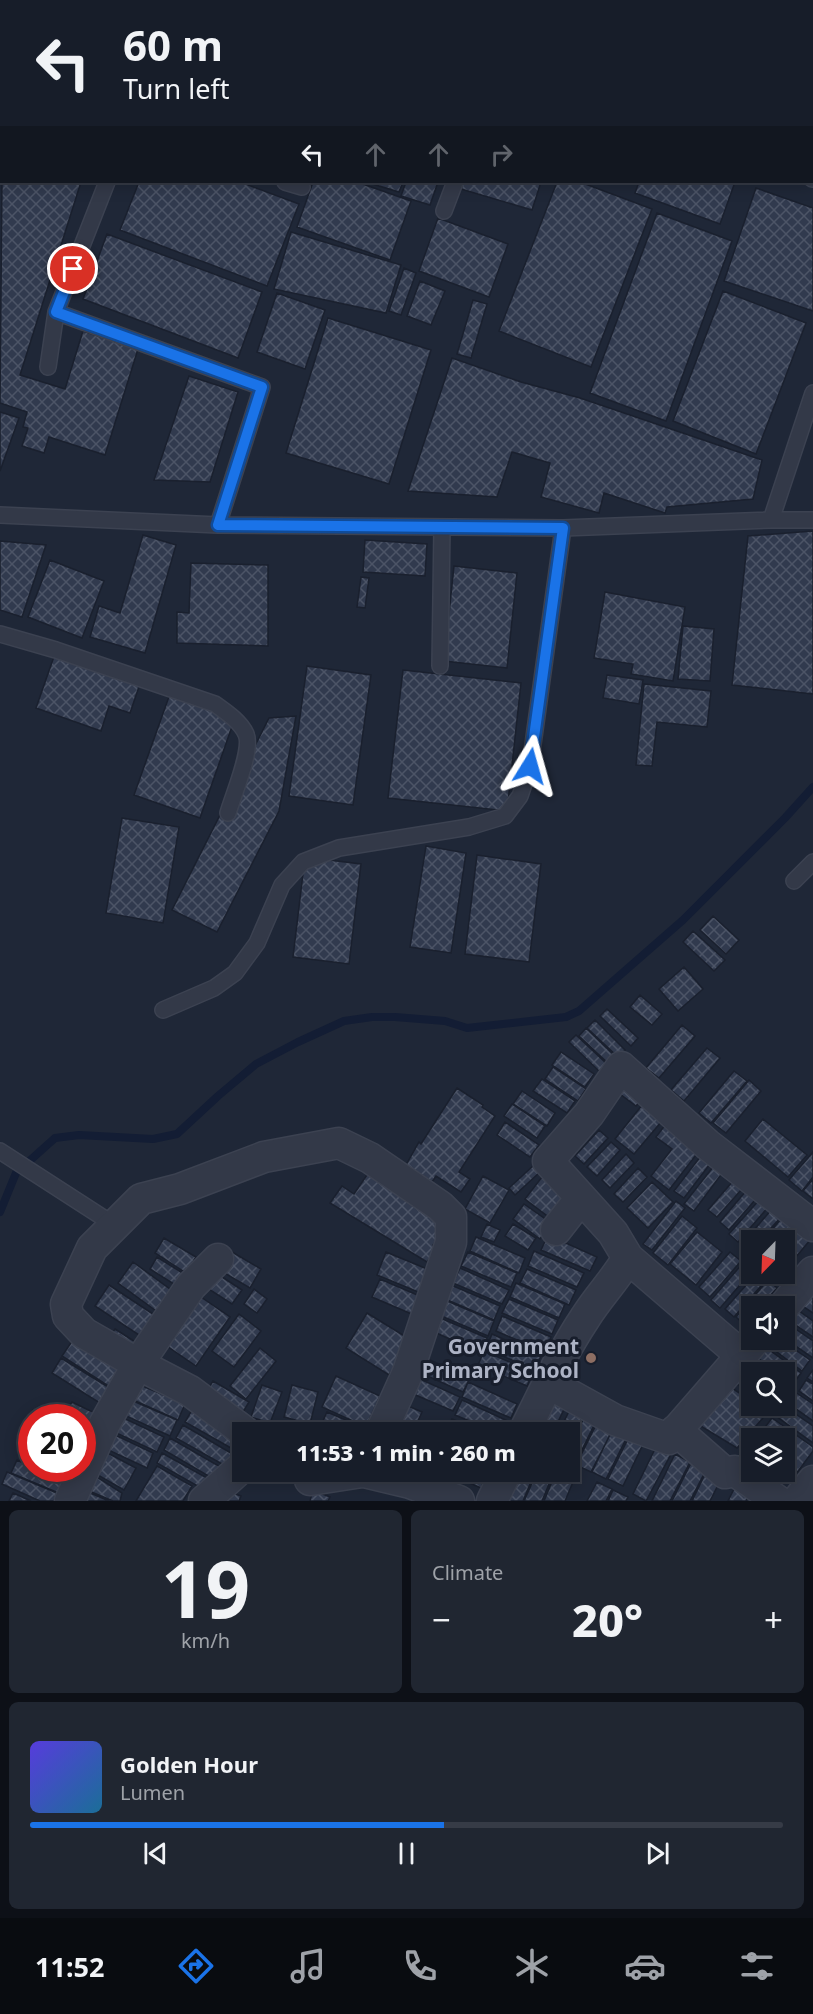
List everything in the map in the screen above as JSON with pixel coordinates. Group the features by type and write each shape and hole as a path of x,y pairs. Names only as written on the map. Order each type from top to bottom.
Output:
{"street":[{"path":"741,1342 628,1258 613,1233 548,1161 589,1114 621,1067 708,1145 813,1226"},
{"path":"232,1422 190,1391 84,1333 68,1316 66,1304 107,1221 141,1199 180,1189 264,1157 339,1143 370,1158 440,1206 451,1217 451,1242 408,1372 386,1422"},
{"path":"556,1230 581,1198"},
{"path":"529,1422 585,1318 628,1258"},
{"path":"70,1501 105,1423 138,1364 191,1286 218,1259"},
{"path":"793,1296 813,1272"},
{"path":"548,1383 615,1420 669,1438 745,1350"},
{"path":"676,1431 725,1473 735,1471 778,1501"},
{"path":"204,1501 232,1476"},
{"path":"797,1501 813,1481"},
{"path":"406,1482 459,1501"},
{"path":"492,1501 501,1482"}],"lane":[{"path":"48,368 56,312 107,183"},
{"path":"288,183 302,187"},
{"path":"444,211 455,183"},
{"path":"56,312 262,387 218,525"},
{"path":"771,520 813,393"},
{"path":"0,515 218,525 563,528 813,520"},
{"path":"440,666 442,527"},
{"path":"163,1010 214,988 235,973 257,943 282,885 303,862 339,848 469,827 505,816 520,796 530,766 563,528"},
{"path":"0,634 56,650 215,704 234,718 246,734 248,748 228,813"},
{"path":"794,881 813,862"},
{"path":"4,1154 107,1221"}],"building":[{"path":"2,183 81,183 20,375 65,389 83,331 138,349 105,455 49,437 44,453 22,446 28,428 23,427 27,412 0,403"},
{"path":"139,183 243,183 299,204 267,286 120,230"},
{"path":"313,183 360,183 411,201 390,260 297,227"},
{"path":"369,183 403,183 399,192"},
{"path":"406,183 438,183 430,205 401,196"},
{"path":"463,183 541,183 532,210 461,189"},
{"path":"557,183 583,183 652,209 591,367 499,331"},
{"path":"639,183 735,183 720,224 635,193"},
{"path":"756,188 813,208 813,311 724,281"},
{"path":"657,213 732,241 666,421 590,393"},
{"path":"438,218 508,244 489,297 419,271"},
{"path":"291,232 401,265 386,313 274,289"},
{"path":"107,234 262,292 238,358 83,299"},
{"path":"404,268 416,273 401,315 389,311"},
{"path":"420,281 445,291 431,325 407,316"},
{"path":"723,291 806,323 756,454 673,421"},
{"path":"277,293 325,310 305,369 257,352"},
{"path":"473,300 487,304 471,358 457,354"},
{"path":"328,318 431,350 389,484 286,453"},
{"path":"452,358 521,382 580,398 762,460 753,499 667,507 665,513 604,493 599,513 541,497 550,463 512,452 497,497 408,491"},
{"path":"189,376 238,392 210,482 154,480"},
{"path":"0,412 19,418 0,471"},
{"path":"813,531 813,694 732,685 748,536"},
{"path":"143,535 176,545 145,653 90,637 99,606 120,613"},
{"path":"365,540 427,544 425,576 363,572"},
{"path":"0,541 46,545 22,617 0,610"},
{"path":"50,560 104,581 82,638 28,617"},
{"path":"191,563 268,565 268,646 177,643 177,612 189,613"},
{"path":"454,566 517,573 507,668 444,661"},
{"path":"361,577 369,578 365,608 357,607"},
{"path":"605,592 685,607 673,681 631,674 633,664 594,658"},
{"path":"683,626 714,629 710,681 678,679"},
{"path":"58,645 143,675 130,713 109,706 101,731 36,708"},
{"path":"307,666 371,675 353,805 289,796"},
{"path":"403,670 521,683 507,811 388,798"},
{"path":"607,675 643,680 639,704 603,698"},
{"path":"644,684 711,691 707,727 657,722 652,766 636,765"},
{"path":"171,691 236,715 200,818 134,795"},
{"path":"296,716 279,811 217,932 172,910 269,718"},
{"path":"122,818 179,827 163,923 106,913"},
{"path":"426,846 466,853 451,953 410,947"},
{"path":"477,855 541,864 529,962 465,954"},
{"path":"305,857 361,864 349,964 293,957"},
{"path":"713,916 739,940 726,954 700,930"},
{"path":"693,931 725,960 714,971 683,942"},
{"path":"684,967 703,989 678,1011 659,989"},
{"path":"640,995 662,1014 652,1025 630,1007"},
{"path":"607,1009 638,1038 631,1046 600,1016"},
{"path":"595,1020 625,1050 618,1057 587,1028"},
{"path":"682,1025 695,1036 659,1078 646,1068"},
{"path":"586,1028 617,1058 610,1065 579,1036"},
{"path":"576,1035 607,1064 600,1072 569,1042"},
{"path":"707,1048 720,1058 684,1101 671,1090"},
{"path":"561,1052 594,1074 585,1087 552,1065"},
{"path":"553,1067 586,1089 578,1101 545,1079"},
{"path":"734,1071 747,1081 711,1123 699,1113"},
{"path":"542,1079 575,1101 567,1113 533,1091"},
{"path":"626,1079 645,1095 636,1106 616,1091"},
{"path":"749,1080 761,1091 726,1133 713,1123"},
{"path":"457,1088 495,1116 459,1172 470,1179 461,1192 436,1176 432,1182 406,1165 419,1142 421,1144"},
{"path":"522,1091 555,1113 547,1126 513,1104"},
{"path":"647,1099 667,1115 634,1154 615,1139"},
{"path":"512,1104 545,1126 537,1138 504,1116"},
{"path":"763,1119 807,1155 788,1177 745,1141"},
{"path":"669,1120 703,1146 669,1190 651,1176 672,1149 656,1137"},
{"path":"505,1122 539,1145 530,1157 497,1135"},
{"path":"599,1130 608,1138 584,1164 575,1156"},
{"path":"611,1142 620,1150 597,1176 587,1167"},
{"path":"707,1148 716,1156 684,1198 674,1191"},
{"path":"813,1152 813,1177 802,1191 789,1180"},
{"path":"626,1154 634,1163 610,1188 602,1180"},
{"path":"717,1162 726,1168 694,1211 684,1204"},
{"path":"534,1165 540,1172 515,1195 509,1188"},
{"path":"638,1168 647,1177 623,1202 614,1194"},
{"path":"371,1169 450,1220 433,1245 438,1248 427,1262 330,1203 342,1186 354,1194"},
{"path":"740,1173 749,1181 717,1217 708,1210"},
{"path":"483,1176 509,1190 490,1223 465,1209"},
{"path":"542,1177 571,1199 554,1221 525,1199"},
{"path":"813,1179 813,1199 803,1191"},
{"path":"652,1182 673,1202 648,1228 627,1208"},
{"path":"751,1185 761,1193 729,1230 720,1222"},
{"path":"761,1198 770,1205 748,1230 741,1230 741,1239 738,1242 729,1234"},
{"path":"676,1201 685,1208 652,1250 643,1244"},
{"path":"524,1204 551,1223 540,1239 513,1219"},
{"path":"773,1208 782,1216 769,1230 754,1230"},
{"path":"682,1216 697,1228 668,1265 653,1253"},
{"path":"782,1218 791,1226 788,1230 772,1230"},
{"path":"487,1224 500,1230 494,1242 481,1237"},
{"path":"513,1224 536,1238 528,1250 505,1236"},
{"path":"795,1225 811,1239 795,1258 795,1230 791,1230"},
{"path":"697,1232 722,1252 696,1285 670,1264"},
{"path":"548,1235 597,1257 590,1271 541,1250"},
{"path":"476,1237 525,1258 519,1273 470,1251"},
{"path":"164,1238 196,1257 186,1273 155,1253"},
{"path":"227,1249 261,1269 250,1288 216,1268"},
{"path":"534,1251 584,1273 577,1287 528,1266"},
{"path":"386,1252 432,1271 423,1294 377,1275"},
{"path":"468,1252 517,1273 511,1287 461,1266"},
{"path":"730,1252 741,1261 710,1297 699,1287"},
{"path":"157,1257 184,1274 177,1286 150,1269"},
{"path":"133,1262 174,1292 159,1313 118,1283"},
{"path":"741,1265 741,1284 720,1308 711,1300"},
{"path":"460,1268 509,1290 502,1304 453,1283"},
{"path":"527,1269 576,1290 569,1305 520,1283"},
{"path":"213,1271 242,1290 232,1304 204,1286"},
{"path":"380,1279 422,1297 414,1315 372,1297"},
{"path":"516,1283 565,1304 559,1318 510,1297"},
{"path":"747,1284 763,1284 752,1296 741,1296 741,1309 734,1317 725,1309"},
{"path":"765,1284 772,1284 777,1288 770,1296 754,1296"},
{"path":"109,1285 156,1316 142,1337 95,1306"},
{"path":"451,1285 500,1306 494,1320 445,1299"},
{"path":"254,1289 267,1299 257,1313 244,1304"},
{"path":"803,1290 813,1297 813,1313 795,1301"},
{"path":"198,1295 230,1317 196,1366 164,1344"},
{"path":"509,1299 558,1320 552,1334 502,1313"},
{"path":"445,1300 494,1321 488,1336 439,1315"},
{"path":"795,1308 813,1321 813,1337 795,1325"},
{"path":"741,1311 741,1321 736,1317"},
{"path":"367,1313 411,1340 389,1375 346,1348"},
{"path":"239,1314 261,1331 234,1367 212,1351"},
{"path":"502,1316 551,1337 545,1352 496,1331"},
{"path":"438,1317 487,1338 481,1353 432,1331"},
{"path":"115,1329 140,1345 106,1342"},
{"path":"795,1329 813,1341 813,1358 795,1346"},
{"path":"77,1334 127,1367 113,1389 62,1356"},
{"path":"492,1334 541,1356 535,1370 486,1349"},
{"path":"260,1348 276,1361 246,1399 230,1386"},
{"path":"755,1350 770,1350 786,1362 764,1362 752,1354"},
{"path":"774,1350 795,1350 810,1360 802,1371 795,1366 795,1362 790,1362"},
{"path":"484,1351 533,1372 527,1386 478,1365"},
{"path":"421,1356 470,1378 463,1392 414,1370"},
{"path":"744,1356 753,1362 741,1362 741,1370 737,1367"},
{"path":"61,1358 113,1390 103,1405 52,1373"},
{"path":"738,1368 741,1370 741,1386 730,1379"},
{"path":"795,1369 801,1373 795,1381"},
{"path":"813,1370 813,1382 807,1378"},
{"path":"411,1375 460,1397 453,1411 404,1390"},
{"path":"336,1376 380,1396 368,1422 355,1422 322,1407"},
{"path":"806,1380 813,1384 813,1401 799,1391"},
{"path":"213,1381 249,1402 240,1417 205,1395"},
{"path":"468,1382 517,1404 511,1418 462,1397"},
{"path":"138,1384 185,1404 178,1420 131,1399"},
{"path":"262,1385 282,1392 270,1422 251,1417"},
{"path":"292,1385 318,1392 310,1422 284,1417"},
{"path":"727,1385 741,1394 741,1416 765,1416 754,1428 741,1428 741,1443 737,1448 699,1425"},
{"path":"795,1392 813,1404 813,1421 795,1408"},
{"path":"550,1393 568,1401 558,1422 536,1422"},
{"path":"131,1400 177,1420 170,1436 124,1415"},
{"path":"462,1400 510,1422 472,1422 455,1415"},
{"path":"401,1403 422,1412 418,1422 393,1422"},
{"path":"573,1403 586,1409 580,1422 564,1422"},
{"path":"192,1410 232,1437 232,1449 185,1422"},
{"path":"588,1410 599,1415 580,1454 580,1426"},
{"path":"327,1412 351,1422 322,1422"},
{"path":"96,1414 103,1417 96,1430"},
{"path":"795,1414 813,1426 813,1443 795,1428 776,1416 795,1416"},
{"path":"117,1415 164,1437 157,1452 110,1430"},
{"path":"600,1417 615,1425 591,1472 580,1467 580,1457"},
{"path":"772,1418 786,1428 764,1428"},
{"path":"615,1424 630,1431 606,1479 592,1472"},
{"path":"183,1425 232,1454 232,1463 229,1468 176,1438"},
{"path":"632,1431 646,1438 623,1486 608,1479"},
{"path":"111,1433 153,1453 147,1468 104,1448"},
{"path":"795,1434 813,1447 813,1451 796,1474"},
{"path":"170,1438 224,1469 217,1481 164,1450"},
{"path":"656,1447 671,1454 646,1501 633,1494"},
{"path":"100,1449 136,1468 124,1490 96,1474 96,1457"},
{"path":"162,1453 207,1478 201,1488 157,1463"},
{"path":"675,1454 690,1462 670,1501 652,1501"},
{"path":"17,1460 18,1460 18,1476 11,1473"},
{"path":"692,1461 707,1468 690,1501 672,1501"},
{"path":"157,1466 192,1486 183,1501 136,1501"},
{"path":"708,1468 723,1475 710,1501 692,1501"},
{"path":"7,1472 18,1477 18,1482 31,1482 57,1493 54,1501 40,1501 2,1484"},
{"path":"96,1476 122,1493 120,1501 113,1501 82,1488 85,1482 96,1482"},
{"path":"32,1482 66,1482 61,1494"},
{"path":"467,1482 483,1482 481,1488"},
{"path":"509,1482 531,1482 523,1501 500,1501"},
{"path":"533,1482 550,1482 542,1501 524,1501"},
{"path":"552,1482 573,1482 565,1501 544,1501"},
{"path":"597,1482 612,1489 606,1501 587,1501"},
{"path":"736,1485 750,1492 746,1501 728,1501"},
{"path":"81,1489 109,1501 75,1501"},
{"path":"225,1490 241,1496 239,1501 216,1501"},
{"path":"313,1490 330,1497 328,1501 310,1501"},
{"path":"613,1490 628,1497 626,1501 608,1501"},
{"path":"13,1493 31,1501 9,1501"}],"waterway":[{"path":"0,1212 16,1173 55,1138 79,1135 153,1139 177,1134 256,1064 344,1021 395,1017 445,1021 467,1028 566,1017 579,1011 683,920 813,787"}],"place":[{"name":"Government Primary School","path":"591,1358"}],"route":[{"path":"73,269 56,312 262,387 218,525 563,528 530,766"}]}
